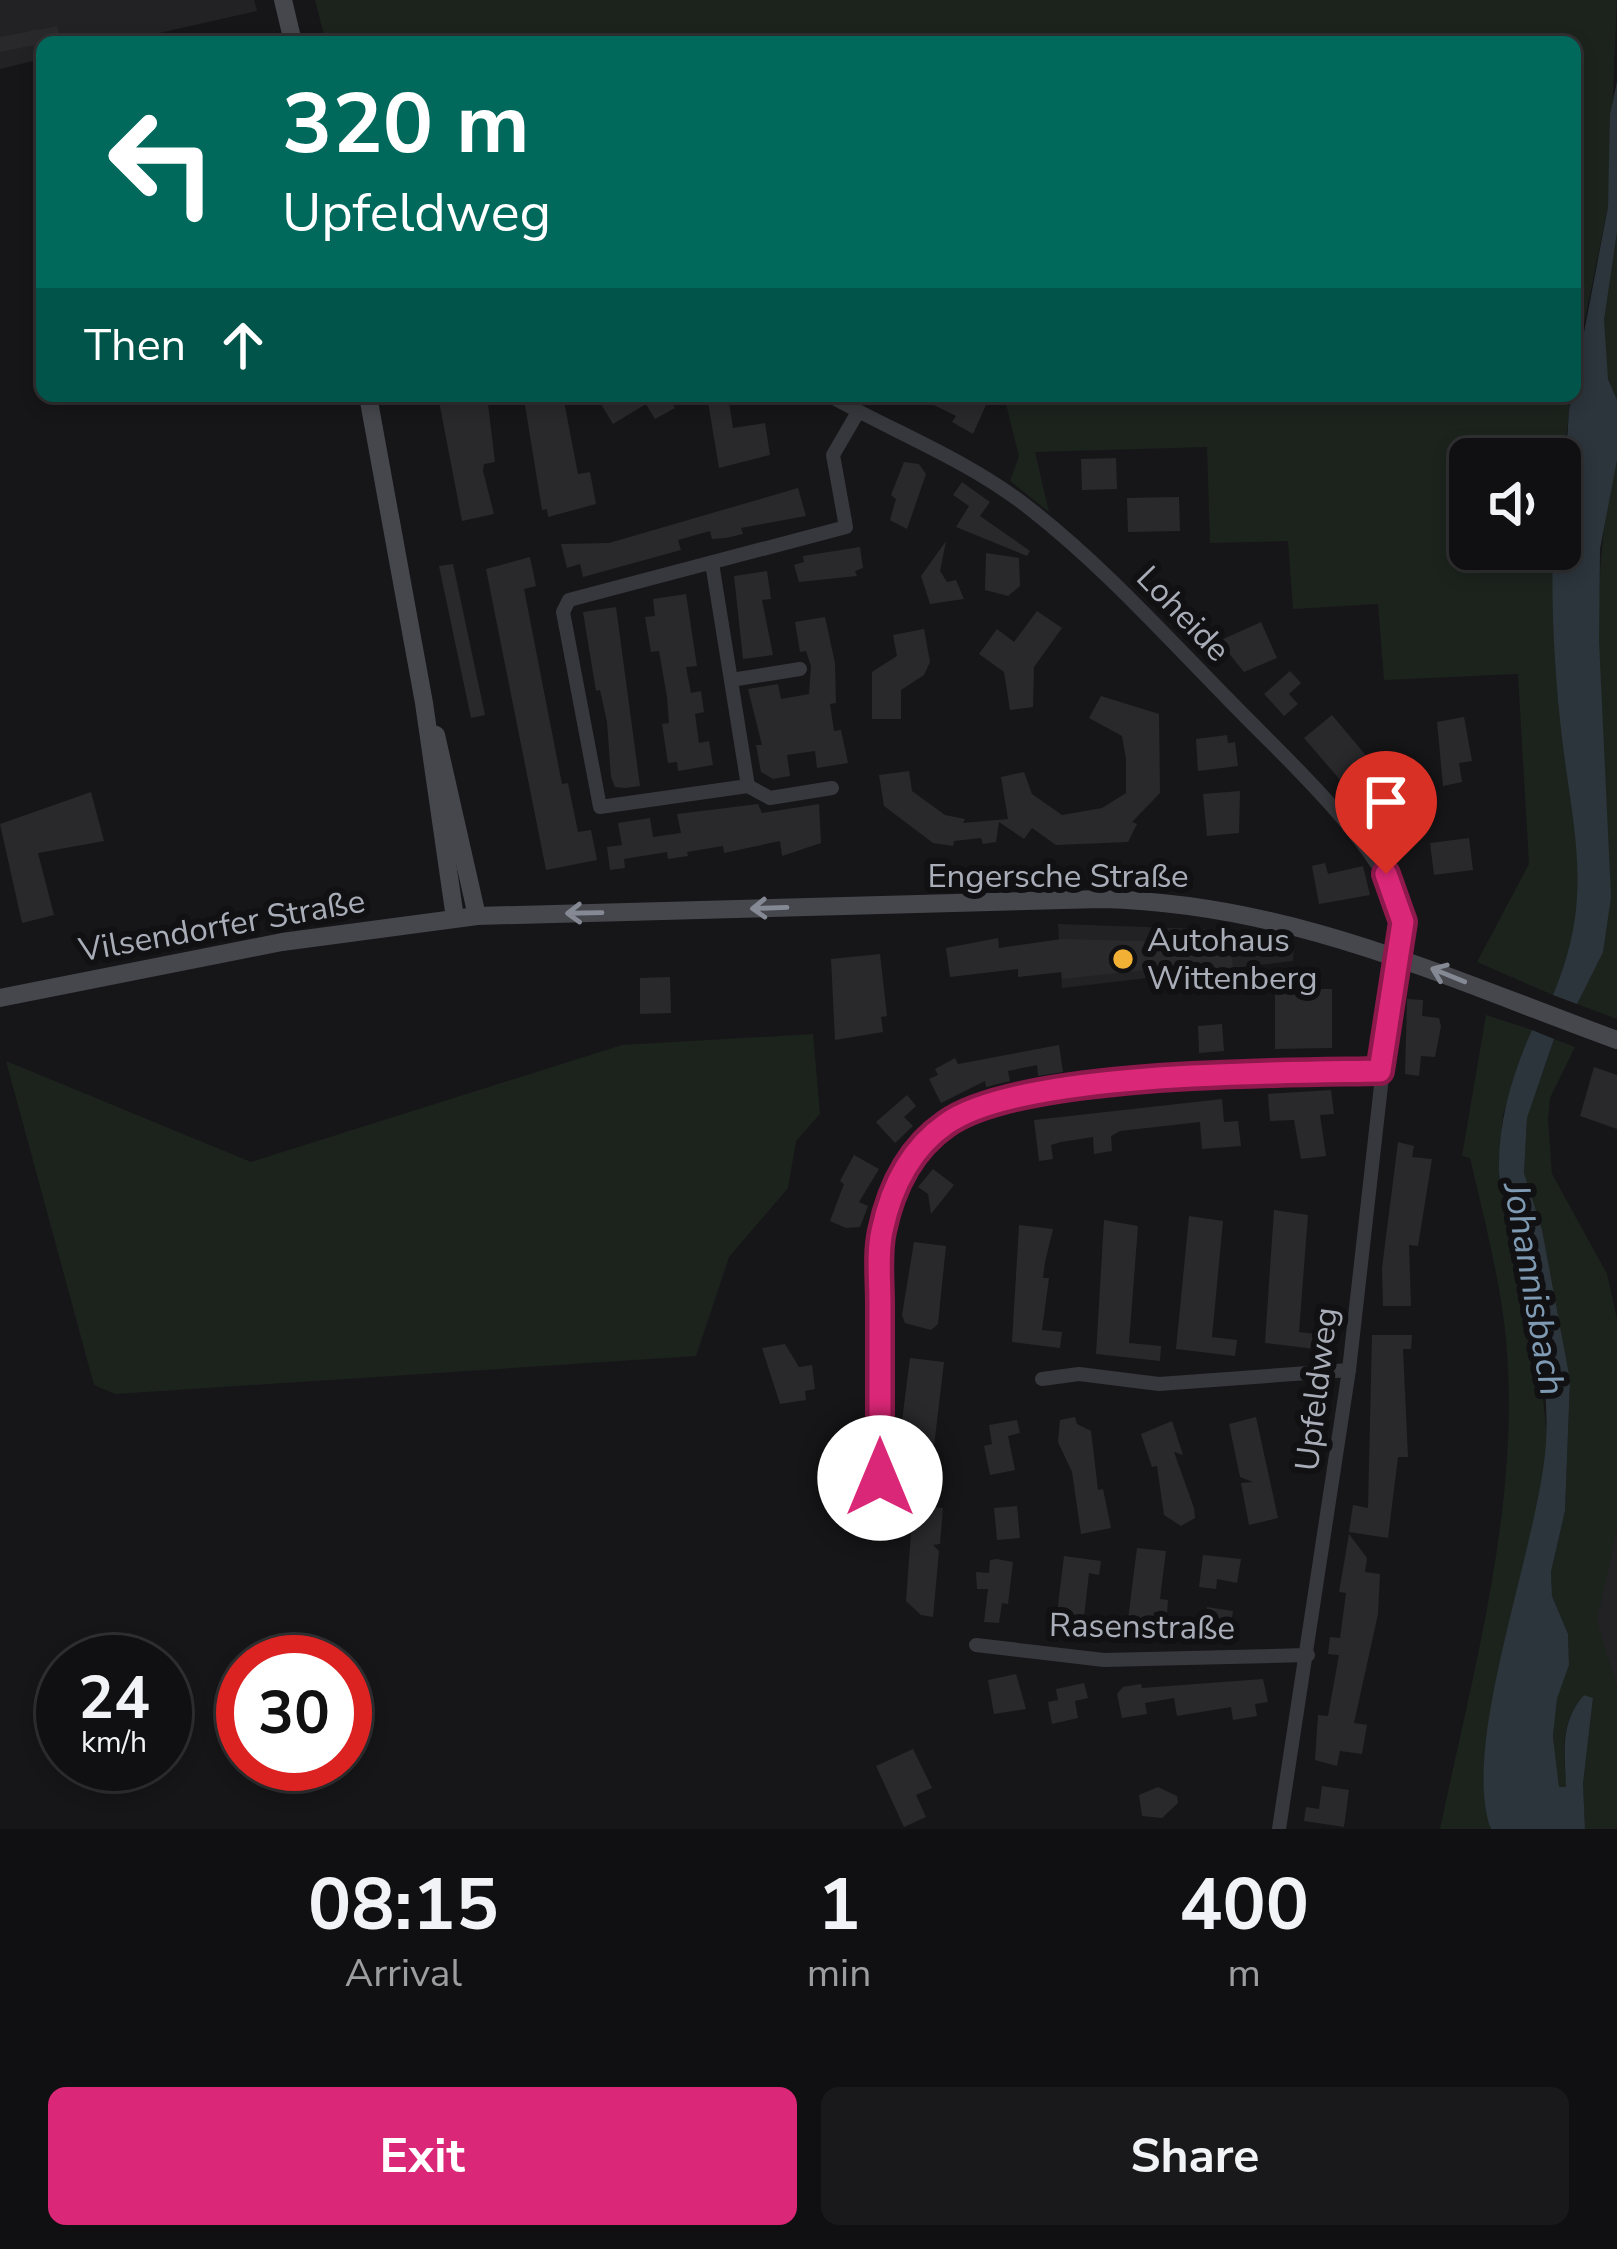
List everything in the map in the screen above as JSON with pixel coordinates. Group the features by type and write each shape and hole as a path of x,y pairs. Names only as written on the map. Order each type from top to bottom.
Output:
{"main road":[{"path":"283,0 292,36"},
{"path":"369,402 424,703 455,918"},
{"path":"424,703 435,730 477,916"},
{"name":"Engersche Straße","path":"455,918 1166,901 1268,916 1399,956 1617,1040"},
{"name":"Vilsendorfer Straße","path":"0,998 282,942 455,918"}],"street":[{"name":"Loheide","path":"840,402 968,467 1028,507 1109,578 1292,765 1386,874 1403,922 1399,956"},
{"path":"832,788 770,798 748,785 600,807 562,612 568,600 846,527 833,454 857,412"},
{"path":"712,563 748,785"},
{"path":"731,680 800,669"},
{"name":"Upfeldweg","path":"1280,1829 1349,1370 1380,1071 1399,956"},
{"path":"880,1478 880,1234 898,1179 916,1151 948,1123 972,1111 1062,1091 1196,1074 1380,1071"},
{"path":"1042,1379 1079,1374 1160,1384 1349,1370"},
{"name":"Rasenstraße","path":"976,1645 1104,1660 1308,1655"}],"shaded area":[{"path":"0,0 254,0 257,11 146,36 36,36 36,60 0,69"},
{"path":"315,0 1617,0 1608,207 1581,339 1581,36 324,36"},
{"path":"1617,232 1617,400 1603,339"},
{"path":"1006,402 1570,402 1566,438 1449,438 1449,570 1554,570 1557,679 1581,879 1576,939 1553,995 1477,962 1529,864 1518,674 1384,680 1378,604 1293,609 1288,541 1210,543 1207,447 1035,452 1049,512 1010,481 1019,456"},
{"path":"1617,460 1617,1019 1577,1004 1590,971 1603,895 1599,608 1605,518"},
{"path":"1058,924 1204,929 1294,946 1293,961 1062,988"},
{"path":"1486,1015 1532,1030 1503,1115 1499,1176 1536,1334 1547,1435 1541,1501 1496,1680 1491,1829 1440,1829 1492,1581 1507,1455 1509,1392 1502,1307 1470,1158 1462,1156"},
{"path":"813,1034 820,1114 796,1141 788,1188 729,1257 696,1356 115,1394 94,1385 6,1061 251,1162 622,1045"},
{"path":"1554,1039 1575,1047 1550,1098 1552,1174 1607,1274 1617,1319 1617,1529 1597,1621 1617,1687 1617,1829 1585,1829 1583,1784 1593,1699 1585,1695 1567,1727 1567,1787 1559,1788 1553,1736 1557,1699 1569,1665 1568,1634 1552,1596 1551,1572 1565,1511 1570,1380 1524,1173 1527,1118"},
{"path":"1617,1529 1617,1687 1596,1621"}],"water":[{"path":"1617,82 1617,232 1604,320 1608,379 1617,400 1617,460 1600,549 1599,641 1611,897 1603,952 1577,1004 1553,995 1573,928 1577,867 1556,668 1553,570 1581,570 1581,438 1567,438 1569,411 1571,402 1581,402 1581,348 1608,207 1610,114"},
{"name":"Johannisbach","path":"1532,1030 1554,1039 1527,1118 1524,1173 1542,1230 1570,1380 1565,1511 1551,1572 1552,1596 1568,1634 1569,1665 1557,1699 1553,1736 1559,1787 1566,1787 1570,1717 1584,1695 1593,1698 1583,1784 1585,1829 1491,1829 1484,1792 1493,1696 1541,1484 1546,1442 1538,1337 1499,1172 1508,1099"}],"building":[{"path":"57,26 59,36 36,36 36,45 0,52 0,37"},
{"path":"439,402 488,402 495,462 484,464 483,471 494,514 462,521"},
{"path":"524,402 564,402 578,474 590,472 596,504 548,517 547,509 542,510"},
{"path":"600,402 672,402 675,408 655,419 646,404 613,424"},
{"path":"708,402 729,402 733,428 765,423 770,455 719,468"},
{"path":"928,402 987,402 973,434 952,422 956,416"},
{"path":"1116,458 1117,489 1082,490 1081,459"},
{"path":"904,462 919,464 926,474 907,529 890,520 896,499 891,495"},
{"path":"962,482 990,502 980,516 1030,551 1027,556 956,527 969,506 953,495"},
{"path":"798,488 806,516 741,528 743,534 726,538 712,539 710,531 678,540 681,550 583,577 580,564 567,568 561,544 609,543"},
{"path":"1179,497 1180,531 1128,532 1127,498"},
{"path":"946,541 940,571 947,582 956,580 964,599 930,604 921,576"},
{"path":"860,547 863,568 855,571 857,576 799,582 794,565 804,562 803,556"},
{"path":"986,553 1019,558 1020,586 1008,596 985,590"},
{"path":"530,557 536,586 524,589 562,784 568,783 578,832 591,830 597,860 546,870 486,569"},
{"path":"453,564 485,715 471,718 439,566"},
{"path":"767,571 771,599 762,600 773,655 743,659 734,576"},
{"path":"686,594 697,666 686,667 691,693 701,691 704,712 695,714 699,743 709,741 713,765 678,771 677,762 668,763 662,724 669,723 667,697 659,651 651,652 645,617 655,616 653,599"},
{"path":"616,607 640,786 625,788 615,787 611,777 607,722 600,690 596,691 583,612"},
{"path":"1037,611 1062,628 1034,667 1033,707 1010,710 1004,672 979,654 997,629 1014,642"},
{"path":"825,617 835,663 836,703 830,704 834,731 841,730 848,763 817,768 815,751 787,755 790,776 773,779 761,772 756,745 762,745 748,689 778,684 781,699 809,694 811,666 806,651 800,652 795,622"},
{"path":"1261,622 1277,658 1244,672 1219,641"},
{"path":"924,629 930,662 924,675 901,690 901,719 872,719 872,672 897,656 893,635"},
{"path":"1290,671 1301,683 1289,694 1298,704 1284,716 1264,694"},
{"path":"1101,696 1159,714 1160,793 1132,822 1137,824 1128,842 1056,845 1032,828 1024,839 999,822 996,842 983,844 981,838 954,841 953,846 933,843 884,806 879,775 909,771 912,791 945,815 965,819 963,823 1008,819 1001,777 1024,772 1032,794 1062,815 1102,808 1126,793 1126,759 1122,736 1089,718"},
{"path":"1332,715 1379,771 1353,795 1304,738"},
{"path":"1464,717 1472,761 1459,763 1462,782 1443,786 1437,722"},
{"path":"1227,735 1228,743 1235,742 1238,766 1198,771 1196,739"},
{"path":"1240,791 1239,833 1207,836 1203,794"},
{"path":"91,792 104,841 38,853 54,915 22,923 0,824"},
{"path":"1389,792 1397,818 1384,826 1382,821 1369,826 1360,801"},
{"path":"758,804 762,813 819,804 821,843 782,856 780,841 724,853 723,846 668,859 667,852 624,859 625,868 610,870 607,847 622,845 618,823 650,818 653,837 681,833 677,814"},
{"path":"1469,838 1473,870 1434,875 1430,843"},
{"path":"1325,863 1328,874 1363,866 1370,895 1319,904 1312,866"},
{"path":"998,938 999,948 1062,939 1183,942 1185,952 1231,950 1233,968 1209,971 1211,987 1186,990 1184,966 1062,979 1062,972 1018,977 1018,969 950,977 946,948"},
{"path":"880,954 887,1016 881,1017 883,1032 835,1040 831,959"},
{"path":"670,977 671,1013 640,1014 640,978"},
{"path":"1275,989 1332,989 1332,1048 1275,1049"},
{"path":"1407,999 1423,1000 1422,1016 1439,1018 1441,1026 1435,1057 1421,1056 1419,1076 1405,1074"},
{"path":"1222,1024 1224,1051 1199,1053 1198,1026"},
{"path":"1059,1045 1063,1072 1038,1076 1037,1065 1008,1071 1010,1081 986,1087 985,1081 941,1103 929,1079 938,1075 935,1069 955,1058 958,1064"},
{"path":"1594,1067 1617,1075 1617,1129 1580,1116"},
{"path":"1331,1090 1334,1114 1320,1115 1326,1156 1301,1159 1294,1120 1270,1121 1268,1094"},
{"path":"907,1095 916,1106 904,1117 913,1126 895,1143 876,1122"},
{"path":"1222,1099 1224,1122 1238,1121 1241,1146 1202,1149 1200,1122 1120,1131 1111,1136 1112,1151 1094,1154 1093,1137 1061,1142 1051,1145 1053,1159 1039,1161 1034,1120"},
{"path":"1398,1142 1414,1146 1412,1157 1432,1159 1418,1246 1409,1245 1411,1306 1383,1306 1382,1268"},
{"path":"854,1155 879,1169 859,1202 868,1206 860,1227 846,1228 830,1221 844,1184 840,1181"},
{"path":"933,1169 954,1185 931,1214 928,1194 918,1187"},
{"path":"1274,1210 1308,1215 1299,1332 1325,1335 1323,1350 1265,1343"},
{"path":"1189,1216 1223,1221 1212,1337 1237,1340 1235,1356 1176,1349"},
{"path":"1104,1220 1138,1226 1129,1343 1161,1346 1160,1361 1096,1354"},
{"path":"1019,1225 1053,1229 1043,1278 1049,1278 1042,1330 1062,1332 1060,1348 1012,1342"},
{"path":"914,1242 946,1246 938,1324 931,1330 905,1323 902,1315"},
{"path":"1372,1335 1412,1335 1411,1349 1403,1349 1408,1457 1398,1457 1388,1538 1349,1532 1353,1505 1368,1508"},
{"path":"785,1344 799,1367 812,1365 815,1389 805,1391 806,1400 780,1404 762,1348"},
{"path":"910,1358 944,1362 930,1480 895,1476"},
{"path":"1075,1417 1077,1424 1091,1431 1098,1490 1103,1489 1111,1528 1081,1534 1072,1472 1058,1442 1060,1420"},
{"path":"1256,1417 1278,1518 1249,1525 1241,1483 1253,1482 1240,1477 1229,1424"},
{"path":"1017,1420 1020,1433 1008,1436 1015,1470 990,1475 984,1446 992,1444 989,1425"},
{"path":"1172,1421 1183,1455 1174,1452 1195,1518 1181,1526 1164,1515 1157,1466 1152,1467 1141,1434"},
{"path":"913,1505 943,1508 940,1544 933,1545 939,1551 933,1617 921,1615 906,1601"},
{"path":"1017,1506 1020,1538 997,1540 994,1508"},
{"path":"1349,1534 1367,1558 1365,1572 1380,1574 1378,1614 1354,1723 1367,1725 1362,1754 1340,1751 1337,1766 1315,1760 1318,1715 1328,1716 1339,1655 1328,1654 1330,1637 1340,1638 1346,1593 1339,1592"},
{"path":"1137,1548 1166,1551 1160,1599 1168,1600 1167,1614 1154,1612 1150,1638 1126,1635"},
{"path":"1203,1555 1241,1559 1237,1583 1217,1579 1216,1589 1199,1587"},
{"path":"1064,1556 1101,1561 1099,1575 1089,1573 1082,1634 1055,1630"},
{"path":"990,1560 1013,1562 1008,1604 1002,1603 999,1623 984,1622 988,1589 977,1589 976,1572 989,1573"},
{"path":"1207,1607 1233,1611 1228,1640 1204,1636"},
{"path":"1016,1674 1026,1709 994,1714 988,1680"},
{"path":"1263,1679 1268,1702 1255,1704 1257,1716 1233,1720 1231,1707 1177,1716 1174,1698 1145,1703 1147,1714 1122,1718 1117,1694 1123,1687 1141,1684 1142,1688"},
{"path":"1084,1683 1088,1698 1075,1701 1078,1718 1052,1724 1048,1702 1058,1700 1056,1689"},
{"path":"913,1749 932,1788 916,1795 926,1817 904,1827 876,1766"},
{"path":"1322,1786 1349,1790 1344,1827 1304,1821 1306,1807 1319,1809"},
{"path":"1158,1787 1177,1796 1178,1803 1162,1818 1142,1816 1139,1795"}],"place":[{"name":"Autohaus Wittenberg","path":"1123,959"}],"route":[{"path":"880,1478 880,1234 898,1179 916,1151 948,1123 972,1111 1062,1091 1196,1074 1380,1071 1403,922 1386,874"}]}
